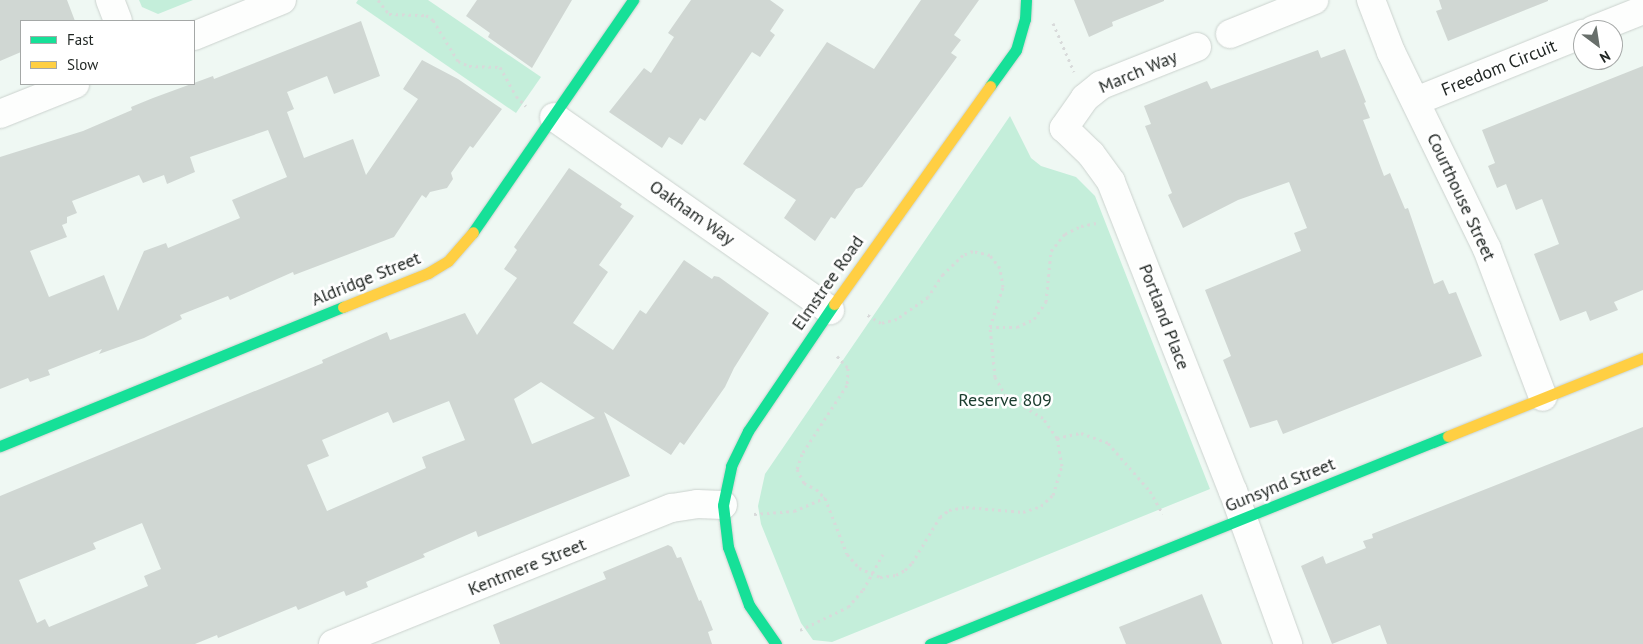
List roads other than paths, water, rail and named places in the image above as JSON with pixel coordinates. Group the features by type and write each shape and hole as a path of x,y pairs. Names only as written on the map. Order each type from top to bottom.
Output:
{"street":[{"path":"110,0 118,20"},
{"path":"195,36 282,0"},
{"name":"Aldridge Street","path":"0,446 438,268 464,245 633,0"},
{"name":"Elmstree Road","path":"750,630 748,606 728,547 723,505 731,466 748,431 830,310 1016,50 1023,26 1026,0"},
{"path":"1230,34 1314,0"},
{"name":"Courthouse Street","path":"1371,0 1416,101 1487,250 1543,397"},
{"path":"1618,20 1643,10"},
{"name":"Freedom Circuit","path":"1416,101 1573,38"},
{"name":"March Way","path":"1064,128 1085,98 1101,85 1197,47"},
{"path":"0,114 72,85"},
{"name":"Oakham Way","path":"554,116 830,310"},
{"name":"Portland Place","path":"1064,128 1091,154 1111,182 1288,644"},
{"name":"Gunsynd Street","path":"930,644 1643,358"},
{"name":"Kentmere Street","path":"333,644 672,508 696,504 723,505"},
{"name":"Elmstree Road","path":"748,606 776,644"}],"park label":[{"name":"Reserve 809","path":"1005,400"}]}
